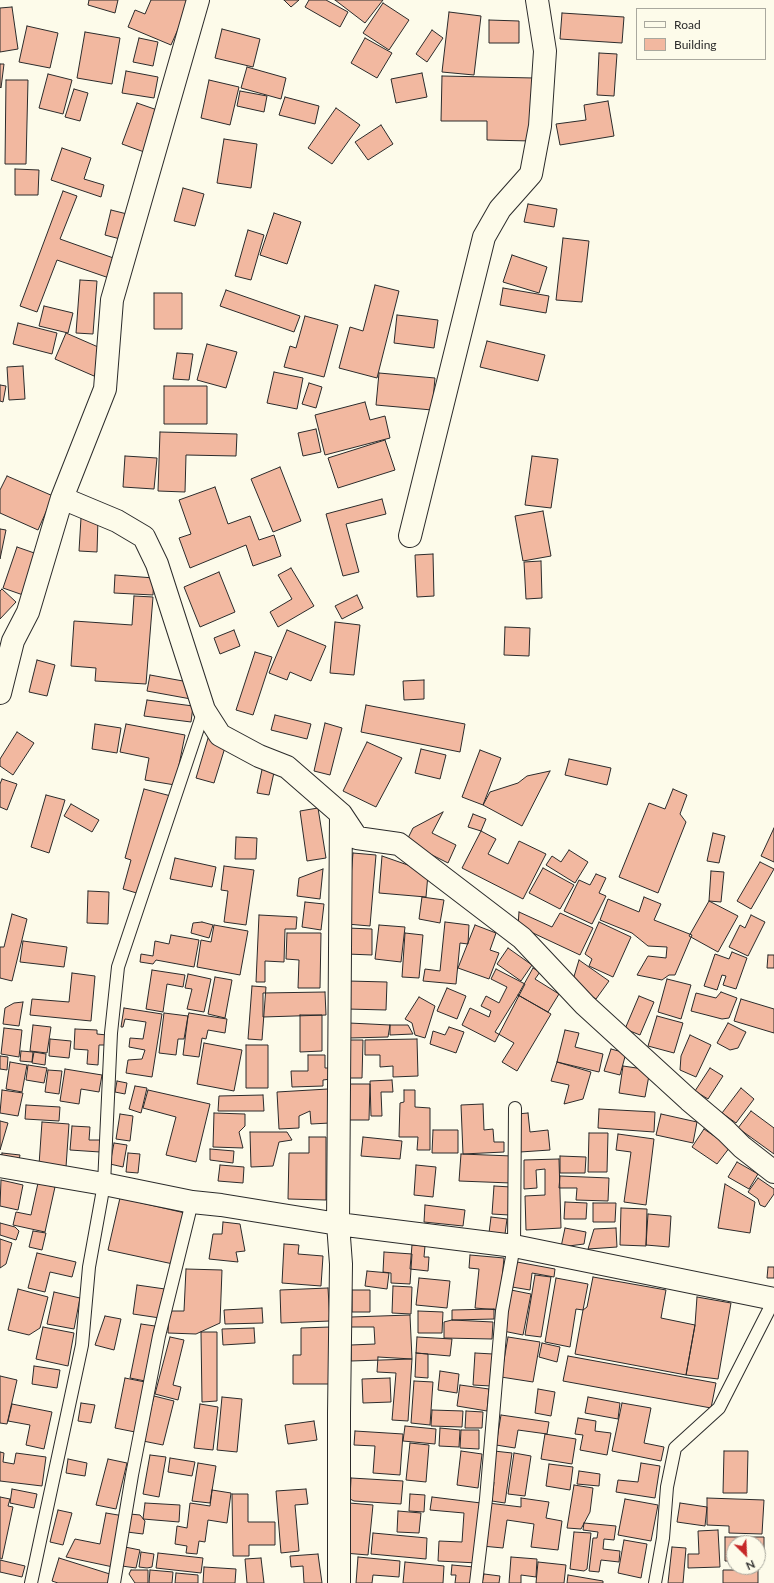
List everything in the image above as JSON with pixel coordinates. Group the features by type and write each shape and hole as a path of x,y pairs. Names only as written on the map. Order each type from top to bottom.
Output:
{"street":[{"path":"0,694 7,640 28,612 62,498 105,389 112,300 198,0"},
{"path":"410,536 484,237 500,209 531,174 540,126 545,51 537,0"},
{"path":"62,498 117,521 144,537 157,564 204,710 220,735 259,756 287,768 340,814 358,838 398,844 522,938 585,1005 742,1147 774,1172"},
{"path":"339,1583 341,1264 338,1224 340,814"},
{"path":"0,1166 104,1184 192,1202 221,1205 338,1224 514,1246 774,1299"}],"lane":[{"path":"31,1583 82,1345 89,1267 104,1184 110,1033 118,967 204,710"},
{"path":"476,1583 486,1499 502,1311 514,1246 515,1108"},
{"path":"114,1583 132,1475 159,1336 192,1202"},
{"path":"655,1583 663,1538 667,1487 675,1448 719,1408 774,1299"}],"building":[{"path":"89,0 118,0 115,13 88,5"},
{"path":"151,0 191,0 171,45 128,27 135,10 145,14"},
{"path":"284,0 299,0 291,7"},
{"path":"309,0 326,0 348,12 340,27 305,7"},
{"path":"335,0 383,0 365,23"},
{"path":"383,3 409,20 389,50 363,33"},
{"path":"12,7 18,49 0,52 0,8"},
{"path":"449,12 481,16 474,75 442,72"},
{"path":"562,13 624,17 622,43 560,39"},
{"path":"489,20 519,21 519,43 489,43"},
{"path":"27,26 58,33 50,68 19,62"},
{"path":"222,29 260,39 253,67 215,58"},
{"path":"432,30 443,38 427,62 416,54"},
{"path":"85,32 120,38 112,84 77,78"},
{"path":"139,38 158,42 153,66 133,62"},
{"path":"365,38 392,53 377,78 351,63"},
{"path":"599,53 617,54 614,96 597,95"},
{"path":"0,64 4,64 1,88 0,87"},
{"path":"247,67 286,78 281,99 241,88"},
{"path":"126,71 158,77 154,98 122,93"},
{"path":"422,73 427,97 396,103 391,79"},
{"path":"48,74 72,80 63,114 39,108"},
{"path":"442,76 534,78 532,141 487,140 487,121 441,121"},
{"path":"6,80 28,80 26,164 5,164"},
{"path":"209,80 239,87 230,125 201,118"},
{"path":"74,89 88,93 80,121 65,117"},
{"path":"240,91 267,96 264,112 237,106"},
{"path":"285,97 319,106 315,124 279,115"},
{"path":"608,101 614,136 560,145 556,124 586,120 584,105"},
{"path":"137,103 163,112 147,153 122,144"},
{"path":"336,108 360,125 332,164 308,148"},
{"path":"381,125 393,144 368,160 355,142"},
{"path":"224,139 257,144 251,188 217,183"},
{"path":"62,148 91,158 84,179 104,185 101,197 51,180"},
{"path":"15,169 39,170 38,195 15,195"},
{"path":"183,188 204,194 195,226 174,221"},
{"path":"63,191 77,196 60,239 119,260 112,279 57,260 37,312 20,306"},
{"path":"528,204 557,209 554,227 524,222"},
{"path":"111,210 131,215 124,240 105,235"},
{"path":"274,213 301,222 287,264 260,255"},
{"path":"248,230 264,235 251,280 235,276"},
{"path":"563,238 589,241 582,302 556,300"},
{"path":"512,255 547,267 539,293 503,282"},
{"path":"80,280 97,281 93,334 76,333"},
{"path":"375,285 399,291 377,378 339,368 350,327 363,331"},
{"path":"503,288 549,296 546,313 500,305"},
{"path":"226,290 300,316 294,332 220,306"},
{"path":"154,293 182,293 182,329 154,329"},
{"path":"44,306 73,313 68,333 39,326"},
{"path":"397,315 438,320 434,348 394,343"},
{"path":"305,316 338,325 324,377 284,367 290,346 296,348"},
{"path":"18,323 57,333 52,354 13,344"},
{"path":"66,333 105,350 94,376 55,359"},
{"path":"487,341 545,355 538,381 480,367"},
{"path":"207,344 237,352 226,388 197,380"},
{"path":"177,353 193,354 189,380 173,379"},
{"path":"23,366 25,399 9,400 7,367"},
{"path":"274,372 303,378 297,409 267,403"},
{"path":"379,373 435,378 432,410 376,405"},
{"path":"309,383 322,387 316,408 302,404"},
{"path":"0,385 6,386 3,402 0,401"},
{"path":"164,386 207,386 207,424 164,424"},
{"path":"365,402 370,420 385,416 390,438 325,455 315,415"},
{"path":"316,429 321,452 303,456 298,433"},
{"path":"160,432 237,434 236,456 186,455 185,492 158,491"},
{"path":"385,440 395,470 338,488 328,458"},
{"path":"125,456 157,458 154,489 123,487"},
{"path":"532,456 558,459 551,508 525,505"},
{"path":"280,467 301,521 273,532 251,479"},
{"path":"7,476 53,496 38,530 0,513 0,490"},
{"path":"215,487 228,524 250,516 259,540 274,535 281,556 253,566 246,545 190,568 179,538 191,534 179,500"},
{"path":"382,499 386,514 346,524 359,572 343,576 326,514"},
{"path":"543,511 551,556 523,561 515,516"},
{"path":"81,518 98,519 97,552 79,551"},
{"path":"0,529 6,530 0,559"},
{"path":"17,547 40,555 26,596 3,588"},
{"path":"433,554 434,596 417,597 415,555"},
{"path":"541,561 542,598 526,599 524,562"},
{"path":"291,568 314,606 278,627 270,612 292,599 278,575"},
{"path":"219,572 235,612 200,627 184,587"},
{"path":"115,575 154,578 153,595 114,593"},
{"path":"2,589 16,602 0,619 0,591"},
{"path":"357,595 363,608 342,619 335,606"},
{"path":"134,596 153,597 146,684 95,681 96,668 71,666 74,621 132,625"},
{"path":"335,622 360,625 354,675 330,673"},
{"path":"505,627 530,628 529,656 504,655"},
{"path":"234,630 240,646 220,654 214,638"},
{"path":"287,630 326,646 311,681 290,672 287,680 269,673"},
{"path":"255,652 272,657 253,715 236,710"},
{"path":"37,660 55,665 47,696 29,692"},
{"path":"150,675 194,683 191,699 147,691"},
{"path":"424,680 424,699 404,700 403,681"},
{"path":"147,700 193,706 191,722 144,716"},
{"path":"366,705 465,724 460,752 361,732"},
{"path":"275,715 311,724 307,739 271,730"},
{"path":"325,723 342,728 330,775 314,771"},
{"path":"95,724 121,728 117,753 92,749"},
{"path":"126,724 185,735 175,785 145,780 149,758 120,752"},
{"path":"17,732 34,743 13,775 0,766 0,759"},
{"path":"209,735 227,741 214,783 196,778"},
{"path":"367,742 402,758 376,807 343,791"},
{"path":"421,749 446,755 440,779 415,773"},
{"path":"480,750 501,758 483,805 462,797"},
{"path":"569,759 611,768 607,785 565,775"},
{"path":"263,765 275,768 269,795 257,793"},
{"path":"550,771 522,826 483,805 490,792 518,783 527,776"},
{"path":"2,779 17,784 7,810 0,807 0,784"},
{"path":"144,789 171,796 140,894 123,889 131,860 125,858"},
{"path":"673,789 687,795 680,814 686,822 658,893 619,877 649,803 665,809"},
{"path":"46,795 65,800 49,853 31,847"},
{"path":"71,804 99,820 92,832 64,816"},
{"path":"318,808 326,858 307,861 300,811"},
{"path":"443,812 432,833 456,845 448,863 406,842 413,828"},
{"path":"473,814 486,819 481,831 468,827"},
{"path":"774,828 774,862 761,856"},
{"path":"481,831 496,839 488,854 508,864 519,841 546,854 523,899 462,868"},
{"path":"713,833 725,836 719,863 707,861"},
{"path":"236,837 257,838 256,859 235,859"},
{"path":"569,850 588,862 575,883 546,865 552,856 561,862"},
{"path":"353,853 376,855 370,926 347,924"},
{"path":"382,856 425,871 428,874 426,897 379,893"},
{"path":"175,858 216,867 212,887 170,879"},
{"path":"760,862 774,869 751,909 737,901"},
{"path":"224,866 254,870 246,925 224,922 228,891 221,890"},
{"path":"543,868 574,885 560,909 529,893"},
{"path":"323,869 320,899 297,896 299,878"},
{"path":"711,871 724,872 721,902 709,901"},
{"path":"596,874 606,878 599,893 606,896 592,924 564,911 579,880 590,885"},
{"path":"88,891 109,892 108,924 87,923"},
{"path":"422,897 444,900 440,923 419,919"},
{"path":"644,897 661,904 654,920 692,935 675,975 669,975 662,980 637,975 648,956 666,958 667,947 648,946 632,933 600,920 608,899 639,912"},
{"path":"709,901 738,916 718,952 689,936"},
{"path":"305,902 324,904 321,930 302,927"},
{"path":"519,912 552,927 560,913 593,928 580,955 518,926"},
{"path":"12,914 27,919 12,981 0,978 0,947 4,947"},
{"path":"259,915 297,917 296,929 285,929 284,962 265,961 265,982 256,982"},
{"path":"751,915 765,922 748,956 729,947 740,925 745,928"},
{"path":"202,922 213,925 209,938 191,933 193,923"},
{"path":"445,922 469,925 468,944 460,943 456,984 423,981 425,969 440,971"},
{"path":"599,922 631,937 613,977 589,966 592,959 585,954"},
{"path":"214,925 248,931 240,975 197,967 201,940 211,942"},
{"path":"379,925 405,927 401,962 375,959"},
{"path":"475,925 496,933 490,950 499,953 489,979 458,968"},
{"path":"347,928 372,929 372,955 347,954"},
{"path":"287,933 321,933 320,988 298,988 299,960 286,959"},
{"path":"405,933 423,935 419,978 402,977"},
{"path":"171,935 199,940 194,967 156,960 153,964 140,962 141,954 153,956 155,941 169,944"},
{"path":"23,941 67,947 64,967 20,962"},
{"path":"508,948 532,965 521,981 497,964"},
{"path":"732,952 747,958 736,989 723,985 726,976 722,975 717,990 704,986 715,954 729,959"},
{"path":"768,955 774,955 774,968 767,968"},
{"path":"579,960 609,981 596,999 572,983"},
{"path":"533,968 540,972 535,979 559,994 548,1012 518,995"},
{"path":"496,969 525,984 495,1042 462,1025 470,1008 489,1017 491,1011 481,1006 486,996 499,1003 507,987 491,979"},
{"path":"152,970 185,975 183,987 167,984 163,1012 146,1009"},
{"path":"72,973 95,976 91,1021 30,1015 32,999 69,1002"},
{"path":"188,974 211,979 204,1012 187,1009 192,989 185,988"},
{"path":"215,977 232,980 225,1018 208,1014"},
{"path":"667,979 691,985 681,1019 658,1012"},
{"path":"348,981 387,982 386,1010 347,1009"},
{"path":"252,986 266,987 262,1040 248,1039"},
{"path":"447,988 466,996 457,1019 437,1011"},
{"path":"325,992 326,1015 263,1017 263,993"},
{"path":"721,992 737,998 729,1018 722,1019 691,1011 696,993 716,998"},
{"path":"518,995 551,1014 517,1071 502,1062 514,1043 495,1032"},
{"path":"639,996 654,1002 640,1035 625,1029"},
{"path":"419,997 435,1006 425,1038 415,1035 412,1023 405,1019"},
{"path":"741,999 774,1009 774,1033 734,1021"},
{"path":"23,1002 19,1026 3,1024 5,1008 14,1003"},
{"path":"124,1008 162,1014 152,1077 126,1073 128,1060 142,1059 145,1050 129,1047 130,1038 143,1039 146,1022 125,1019 123,1027 121,1027"},
{"path":"164,1013 188,1016 184,1039 178,1039 176,1055 159,1053"},
{"path":"189,1013 227,1019 225,1033 208,1030 206,1039 202,1038 199,1057 183,1055"},
{"path":"300,1015 322,1015 322,1051 300,1052"},
{"path":"657,1016 683,1023 674,1053 648,1046"},
{"path":"349,1023 390,1025 388,1037 349,1038"},
{"path":"728,1023 746,1032 738,1048 730,1050 717,1043"},
{"path":"33,1025 51,1027 47,1053 30,1051"},
{"path":"390,1025 408,1025 413,1034 390,1035"},
{"path":"449,1027 464,1032 456,1053 430,1044 433,1031 445,1035"},
{"path":"4,1028 22,1030 19,1057 1,1054"},
{"path":"75,1029 97,1030 97,1034 107,1035 106,1045 99,1045 98,1065 87,1064 88,1050 74,1049"},
{"path":"565,1030 579,1033 575,1047 603,1054 599,1072 557,1062"},
{"path":"690,1035 711,1045 696,1077 680,1070 681,1056"},
{"path":"50,1039 71,1041 69,1058 49,1056"},
{"path":"417,1039 418,1076 393,1077 393,1066 380,1067 380,1055 365,1055 365,1040"},
{"path":"347,1040 363,1040 362,1078 346,1078"},
{"path":"204,1043 242,1050 234,1091 197,1084"},
{"path":"246,1045 268,1045 268,1088 246,1088"},
{"path":"611,1049 626,1053 620,1075 604,1071"},
{"path":"21,1051 33,1052 32,1062 20,1061"},
{"path":"34,1052 46,1054 45,1065 32,1063"},
{"path":"308,1055 325,1055 325,1068 331,1068 331,1079 323,1080 323,1086 292,1087 291,1071 308,1071"},
{"path":"0,1056 8,1057 7,1070 0,1069"},
{"path":"10,1062 27,1065 22,1092 6,1089"},
{"path":"557,1062 591,1072 583,1099 564,1104 569,1085 551,1081"},
{"path":"28,1065 47,1068 44,1083 26,1080"},
{"path":"623,1066 650,1070 645,1097 619,1093"},
{"path":"710,1068 723,1076 708,1099 695,1091"},
{"path":"65,1069 102,1075 99,1092 81,1089 79,1104 60,1101"},
{"path":"48,1070 62,1071 59,1094 45,1092"},
{"path":"392,1080 393,1092 381,1092 382,1116 371,1116 370,1081"},
{"path":"117,1081 127,1083 125,1094 115,1092"},
{"path":"349,1084 370,1084 369,1120 348,1120"},
{"path":"135,1086 147,1088 141,1113 129,1109"},
{"path":"741,1088 754,1099 736,1123 722,1113"},
{"path":"328,1089 330,1123 311,1124 310,1111 299,1116 299,1128 279,1129 277,1092"},
{"path":"2,1090 23,1093 18,1116 0,1113"},
{"path":"148,1090 210,1104 196,1162 166,1155 176,1117 143,1108"},
{"path":"404,1090 415,1090 415,1107 430,1108 430,1150 417,1150 418,1137 399,1137 400,1103 404,1102"},
{"path":"263,1095 264,1111 218,1111 219,1096"},
{"path":"483,1104 484,1130 493,1129 494,1142 504,1142 504,1152 463,1154 461,1105"},
{"path":"26,1105 60,1107 59,1121 25,1119"},
{"path":"599,1109 655,1112 654,1132 598,1128"},
{"path":"751,1111 774,1128 774,1154 738,1128"},
{"path":"214,1113 245,1114 245,1126 239,1132 243,1148 213,1147"},
{"path":"528,1113 530,1132 548,1130 550,1150 520,1152 517,1114"},
{"path":"120,1114 133,1116 130,1141 116,1139"},
{"path":"661,1114 697,1122 693,1143 656,1135"},
{"path":"0,1121 8,1123 0,1150"},
{"path":"42,1122 69,1124 66,1167 39,1165"},
{"path":"72,1126 90,1127 89,1140 101,1140 100,1152 70,1150"},
{"path":"704,1129 730,1147 717,1164 692,1147"},
{"path":"433,1130 458,1130 458,1153 432,1153"},
{"path":"250,1132 287,1132 292,1140 279,1142 273,1166 251,1167"},
{"path":"589,1133 608,1133 607,1172 588,1172"},
{"path":"618,1134 654,1139 646,1205 624,1202 631,1152 616,1150"},
{"path":"309,1137 326,1137 326,1200 288,1199 289,1153 309,1153"},
{"path":"363,1137 402,1141 400,1159 361,1156"},
{"path":"114,1143 127,1145 123,1167 110,1164"},
{"path":"210,1149 234,1151 233,1163 210,1160"},
{"path":"2,1153 20,1155 18,1166 1,1164"},
{"path":"128,1153 140,1154 138,1173 126,1172"},
{"path":"461,1154 512,1156 511,1183 459,1181"},
{"path":"560,1156 586,1157 585,1173 560,1173"},
{"path":"559,1159 561,1228 526,1230 525,1196 545,1195 545,1169 536,1170 537,1188 524,1189 524,1160"},
{"path":"737,1162 758,1174 749,1189 728,1177"},
{"path":"220,1165 244,1167 243,1183 218,1181"},
{"path":"416,1165 436,1167 433,1197 414,1195"},
{"path":"560,1176 609,1178 608,1201 576,1200 577,1188 559,1188"},
{"path":"758,1178 774,1189 774,1194 765,1207 760,1205 758,1199 748,1192"},
{"path":"1,1180 23,1185 18,1210 0,1206"},
{"path":"38,1183 55,1187 45,1232 13,1225 16,1212 31,1215"},
{"path":"725,1184 755,1202 750,1233 718,1228"},
{"path":"494,1186 511,1187 509,1215 492,1214"},
{"path":"120,1198 185,1213 173,1264 108,1250"},
{"path":"565,1202 587,1203 586,1219 564,1219"},
{"path":"593,1203 616,1203 615,1222 593,1222"},
{"path":"425,1205 465,1210 463,1226 424,1222"},
{"path":"621,1208 647,1209 646,1246 620,1245"},
{"path":"648,1214 671,1216 669,1247 646,1245"},
{"path":"491,1217 507,1219 505,1234 489,1233"},
{"path":"223,1222 240,1224 245,1251 236,1252 238,1262 209,1259 213,1234 222,1234"},
{"path":"0,1223 15,1227 19,1231 16,1240 0,1235"},
{"path":"565,1228 586,1232 584,1244 561,1247"},
{"path":"616,1228 617,1247 588,1249 594,1229"},
{"path":"33,1231 46,1233 42,1250 29,1247"},
{"path":"0,1239 12,1243 6,1264 0,1268"},
{"path":"284,1244 299,1245 298,1254 323,1256 321,1286 282,1283"},
{"path":"412,1245 425,1246 424,1257 429,1257 428,1271 410,1269"},
{"path":"384,1252 412,1254 410,1284 391,1283 391,1273 383,1272"},
{"path":"37,1253 76,1262 72,1277 50,1272 45,1292 28,1288"},
{"path":"470,1255 504,1258 499,1310 475,1308 479,1269 469,1268"},
{"path":"517,1262 555,1269 554,1277 532,1273 530,1290 512,1287"},
{"path":"768,1267 774,1267 774,1278 767,1278"},
{"path":"186,1269 222,1270 220,1323 196,1334 168,1333 169,1311 184,1311"},
{"path":"367,1271 389,1273 387,1289 365,1286"},
{"path":"535,1275 551,1277 541,1337 525,1335"},
{"path":"593,1277 666,1290 661,1318 695,1325 686,1375 575,1354 583,1310 587,1307"},
{"path":"419,1278 450,1281 447,1308 416,1305"},
{"path":"556,1278 588,1284 583,1310 576,1309 570,1347 545,1342"},
{"path":"137,1285 165,1289 160,1318 133,1314"},
{"path":"393,1286 412,1287 411,1314 392,1313"},
{"path":"328,1288 330,1321 281,1323 280,1290"},
{"path":"18,1289 48,1297 40,1328 29,1335 8,1330"},
{"path":"352,1290 370,1290 370,1312 352,1312"},
{"path":"511,1290 531,1294 523,1335 503,1331"},
{"path":"54,1292 80,1298 74,1329 47,1324"},
{"path":"697,1297 731,1303 718,1379 686,1375 695,1325"},
{"path":"262,1308 263,1323 225,1324 224,1310"},
{"path":"494,1309 494,1319 452,1320 452,1310"},
{"path":"418,1311 443,1312 442,1333 418,1333"},
{"path":"410,1315 412,1359 351,1361 351,1345 375,1344 374,1327 351,1327 351,1317"},
{"path":"105,1316 121,1319 114,1350 95,1345"},
{"path":"452,1320 493,1322 492,1339 444,1338 444,1322"},
{"path":"141,1324 155,1326 145,1381 130,1378"},
{"path":"43,1327 74,1333 68,1366 36,1359"},
{"path":"330,1327 331,1384 293,1384 293,1355 301,1355 301,1328"},
{"path":"254,1328 255,1343 223,1345 222,1329"},
{"path":"201,1332 217,1332 217,1401 202,1402"},
{"path":"170,1337 184,1340 173,1385 181,1387 178,1400 155,1394"},
{"path":"417,1337 452,1339 450,1356 416,1353"},
{"path":"508,1337 540,1342 533,1382 501,1377"},
{"path":"542,1343 560,1347 557,1362 539,1357"},
{"path":"416,1353 428,1354 428,1378 415,1377"},
{"path":"475,1353 493,1354 491,1386 473,1385"},
{"path":"568,1356 716,1383 711,1408 563,1381"},
{"path":"378,1357 412,1359 408,1421 392,1420 396,1373 377,1372"},
{"path":"34,1366 60,1370 57,1388 32,1384"},
{"path":"440,1371 459,1374 457,1393 438,1390"},
{"path":"0,1376 17,1380 7,1424 0,1423"},
{"path":"125,1378 145,1382 135,1432 115,1428"},
{"path":"390,1378 391,1402 363,1403 362,1379"},
{"path":"414,1381 433,1382 430,1425 411,1423"},
{"path":"460,1385 489,1389 487,1411 457,1406"},
{"path":"538,1389 555,1392 551,1416 535,1413"},
{"path":"154,1396 174,1401 163,1445 143,1441"},
{"path":"222,1397 242,1399 237,1452 217,1450"},
{"path":"588,1397 620,1403 618,1419 585,1413"},
{"path":"81,1403 95,1405 91,1423 78,1421"},
{"path":"622,1403 651,1408 644,1443 664,1447 661,1461 612,1451"},
{"path":"12,1404 52,1412 44,1449 26,1445 30,1425 8,1421"},
{"path":"200,1404 218,1407 213,1450 194,1448"},
{"path":"432,1410 463,1411 462,1427 431,1426"},
{"path":"466,1411 483,1412 482,1428 465,1428"},
{"path":"501,1415 549,1422 547,1434 518,1430 515,1448 496,1445"},
{"path":"578,1418 596,1421 595,1431 611,1433 607,1455 580,1450 583,1435 575,1434"},
{"path":"314,1421 317,1440 288,1444 285,1425"},
{"path":"405,1426 436,1429 435,1444 403,1441"},
{"path":"440,1428 460,1430 459,1447 439,1446"},
{"path":"461,1430 479,1430 479,1449 460,1448"},
{"path":"355,1431 403,1434 400,1475 373,1473 375,1446 354,1445"},
{"path":"545,1434 576,1439 572,1464 541,1459"},
{"path":"410,1443 429,1445 426,1482 406,1480"},
{"path":"461,1451 482,1454 478,1488 457,1485"},
{"path":"494,1451 512,1453 505,1503 492,1501 494,1482 491,1482"},
{"path":"724,1451 748,1451 747,1493 723,1493"},
{"path":"0,1452 4,1453 3,1462 14,1464 16,1453 46,1457 42,1486 0,1481"},
{"path":"514,1453 531,1456 525,1496 508,1494"},
{"path":"150,1455 166,1457 159,1497 143,1494"},
{"path":"170,1458 195,1462 192,1476 168,1472"},
{"path":"68,1459 87,1463 85,1476 66,1473"},
{"path":"108,1459 127,1463 116,1509 96,1505"},
{"path":"198,1463 216,1466 210,1503 192,1501"},
{"path":"641,1463 660,1466 655,1498 616,1492 618,1480 638,1482"},
{"path":"549,1464 573,1467 570,1490 546,1486"},
{"path":"579,1471 600,1474 599,1486 577,1484"},
{"path":"351,1478 403,1481 401,1504 354,1501 350,1499"},
{"path":"574,1485 593,1488 590,1512 581,1529 567,1528"},
{"path":"12,1489 37,1494 34,1508 10,1503"},
{"path":"306,1489 308,1504 295,1505 299,1551 281,1553 276,1491"},
{"path":"212,1490 231,1493 227,1523 208,1520 205,1542 199,1541 197,1554 186,1553 187,1546 175,1544 177,1526 187,1528 190,1503 210,1506"},
{"path":"232,1494 248,1494 248,1522 275,1522 275,1545 249,1545 249,1556 233,1556"},
{"path":"410,1494 425,1495 424,1512 409,1511"},
{"path":"0,1497 10,1499 8,1506 13,1507 2,1559 0,1558"},
{"path":"432,1497 481,1503 478,1563 438,1561 439,1541 462,1542 464,1513 430,1510"},
{"path":"521,1498 549,1502 546,1518 562,1521 558,1550 531,1547 534,1524 507,1520 503,1548 482,1546 488,1503 521,1507"},
{"path":"707,1498 764,1500 762,1534 729,1533 729,1526 707,1525"},
{"path":"625,1499 658,1505 651,1541 618,1535"},
{"path":"145,1503 180,1505 179,1522 143,1519"},
{"path":"349,1503 373,1505 368,1555 344,1553"},
{"path":"680,1503 707,1507 705,1526 677,1522"},
{"path":"58,1510 72,1513 63,1545 50,1542"},
{"path":"398,1511 421,1513 419,1533 397,1532"},
{"path":"106,1513 124,1516 113,1567 66,1557 75,1539 100,1544"},
{"path":"130,1514 140,1515 145,1521 143,1534 127,1532"},
{"path":"584,1523 616,1526 614,1540 604,1539 603,1549 620,1551 619,1562 601,1560 599,1572 589,1571 593,1538 597,1538 598,1532 583,1530"},
{"path":"718,1530 720,1567 688,1568 688,1554 699,1554 698,1531"},
{"path":"574,1532 591,1533 587,1569 584,1571 570,1569"},
{"path":"373,1533 427,1538 426,1559 371,1554"},
{"path":"725,1537 726,1537 726,1561"},
{"path":"624,1540 647,1544 641,1578 618,1573"},
{"path":"125,1547 140,1550 136,1568 122,1566"},
{"path":"672,1547 686,1548 683,1583 668,1583"},
{"path":"141,1552 154,1554 152,1567 139,1567"},
{"path":"158,1553 203,1558 201,1573 156,1568"},
{"path":"318,1554 322,1583 304,1583 303,1566 291,1567 290,1556"},
{"path":"358,1557 400,1561 399,1577 373,1575 372,1583 356,1583"},
{"path":"511,1557 537,1559 536,1577 521,1575 521,1583 509,1583"},
{"path":"59,1558 113,1575 110,1583 58,1583 52,1581"},
{"path":"261,1558 264,1583 247,1583 245,1559"},
{"path":"0,1560 25,1566 22,1577 0,1572"},
{"path":"405,1562 444,1566 443,1583 403,1583"},
{"path":"538,1562 566,1565 564,1583 536,1583"},
{"path":"452,1565 474,1567 473,1583 455,1583 456,1575 451,1575"},
{"path":"204,1567 236,1569 235,1583 203,1583"},
{"path":"131,1570 148,1570 148,1583 135,1583 129,1574"},
{"path":"150,1570 173,1572 172,1583 149,1583"},
{"path":"723,1570 726,1570 726,1575 758,1575 758,1583 723,1583"},
{"path":"176,1573 198,1575 198,1583 175,1583"},
{"path":"484,1574 500,1576 499,1583 482,1583"},
{"path":"568,1575 603,1581 603,1583 567,1583"}]}
